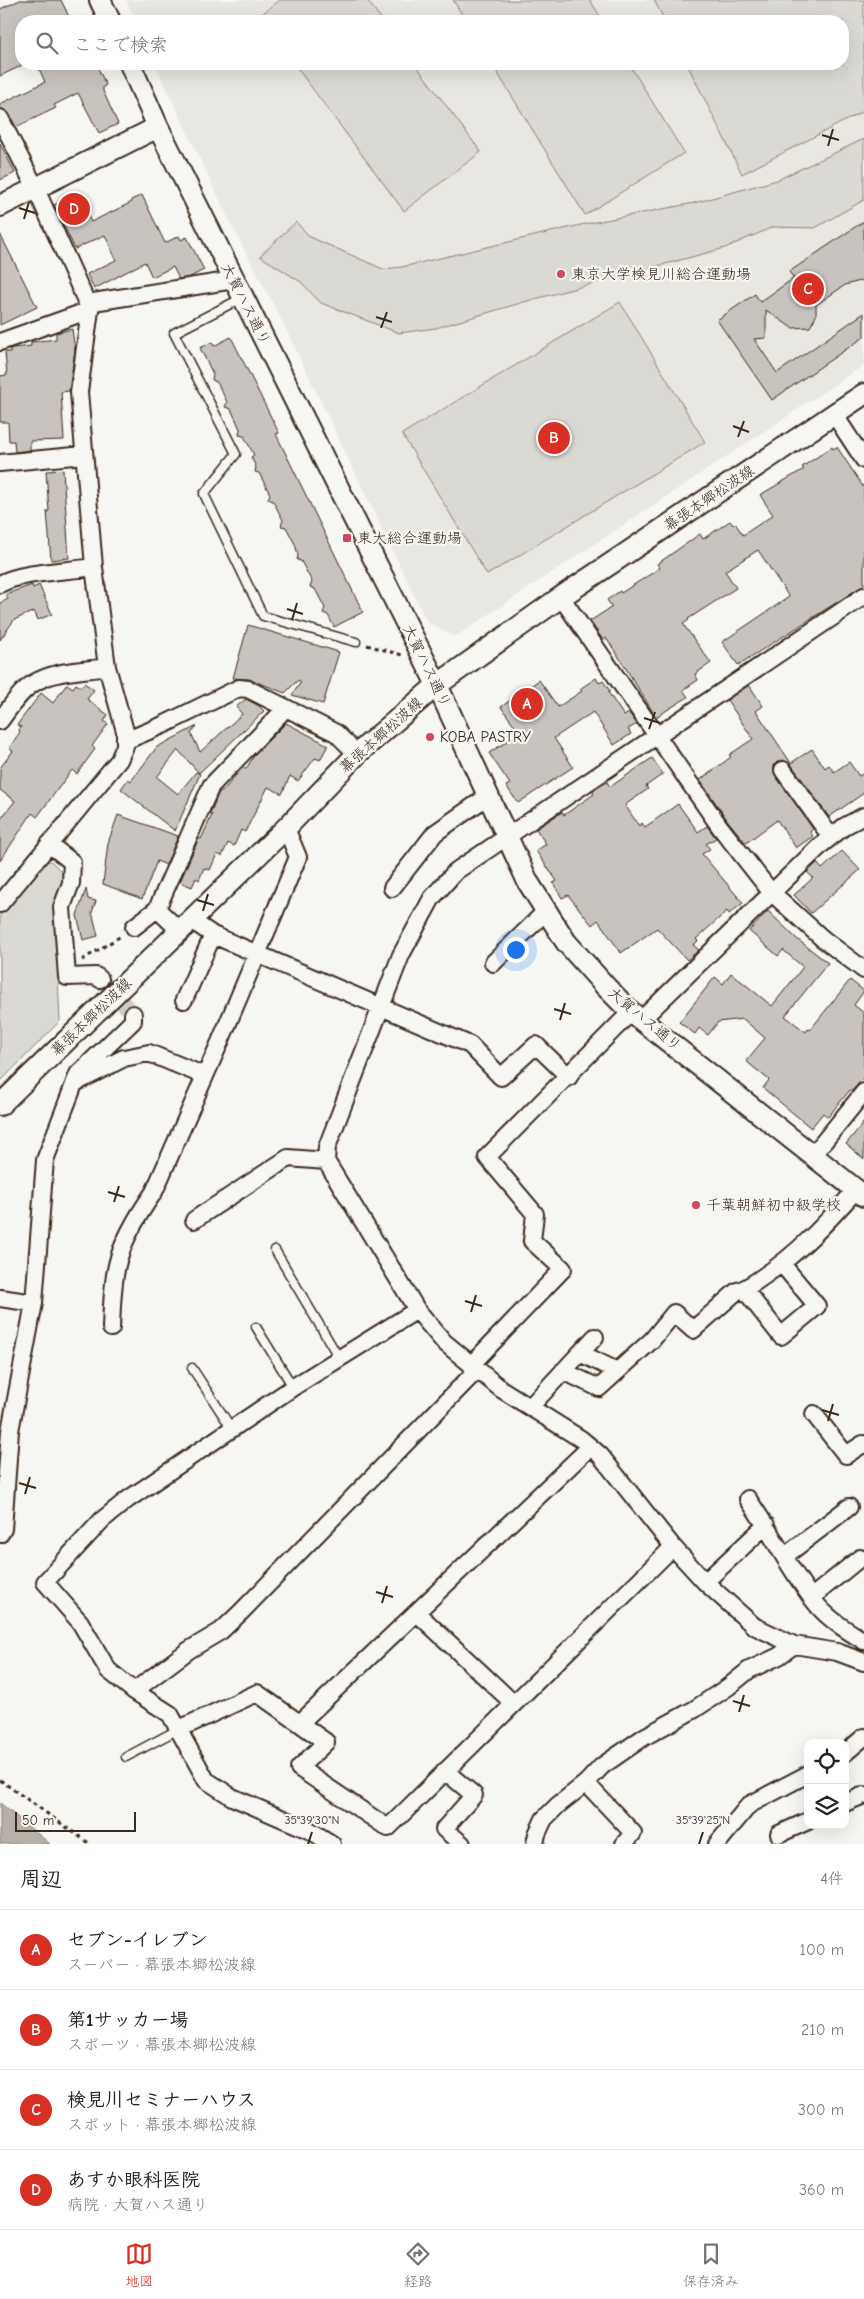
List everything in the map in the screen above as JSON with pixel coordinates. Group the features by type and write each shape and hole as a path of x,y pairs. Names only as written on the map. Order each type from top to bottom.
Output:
{"street":[{"path":"100,0 107,15"},
{"name":"大賀ハス通り","path":"133,70 158,127 437,685 528,882 566,942 606,987 637,1015 860,1193"},
{"path":"0,118 36,189 89,307 79,392 84,454 94,567 108,667 123,718 125,741 119,760 0,904"},
{"path":"0,206 158,127"},
{"path":"0,342 89,307 234,280"},
{"name":"幕張本郷松波線","path":"0,1105 286,828 357,754 437,685 562,596 834,414 862,400"},
{"path":"834,414 864,460"},
{"path":"0,463 84,454"},
{"path":"0,584 6,580 24,576 94,567"},
{"path":"562,596 720,827 771,892 823,939 864,970"},
{"path":"864,596 456,871 432,898 401,955 382,1009 327,1147 326,1161 416,1310 444,1342 501,1389 600,1455 673,1547 705,1582 754,1626 794,1645 837,1652 864,1662"},
{"path":"2,716 33,683 52,675 108,667"},
{"path":"125,741 164,725 239,688 248,689 285,709 336,732 357,754"},
{"path":"134,927 157,909 211,786 285,709"},
{"path":"783,770 831,837"},
{"path":"392,888 435,833 488,796"},
{"path":"134,1691 189,1650 220,1631 241,1612 474,1367 564,1269 532,1241 534,1214 487,1157 569,1077 831,837 864,816"},
{"path":"112,1328 113,1292 117,1263 141,1211 154,1192 298,856 286,828"},
{"path":"49,844 72,862 71,883 62,907 67,977 96,976 100,979"},
{"path":"157,909 185,926 256,952 382,1009 470,1045 501,1077 536,1045 569,1077"},
{"path":"493,963 546,911"},
{"path":"184,1000 213,935"},
{"path":"0,1534 3,1529 10,1431 34,1303 45,1160 78,1074 133,1021 133,1014"},
{"path":"74,1083 124,1058 149,1053 204,1076"},
{"path":"813,1155 864,1092"},
{"path":"194,1220 288,1158 326,1161"},
{"path":"563,1371 599,1388 652,1340 674,1313 692,1330 737,1291 744,1289 782,1264 812,1239 860,1193"},
{"path":"744,1289 781,1336 816,1306 782,1264"},
{"path":"0,1298 34,1303"},
{"path":"332,1844 311,1831 232,1797 206,1780 170,1714 134,1691 108,1670 80,1622 45,1582 102,1520 126,1500 293,1387 416,1310"},
{"path":"530,1407 595,1337"},
{"path":"580,1353 617,1371"},
{"path":"814,1414 846,1455 864,1445"},
{"path":"300,1723 590,1447"},
{"path":"748,1499 812,1597 837,1623 864,1641"},
{"path":"785,1556 849,1508"},
{"path":"705,1582 766,1525"},
{"path":"179,1729 257,1693 326,1742 299,1768 388,1828 673,1547"},
{"path":"812,1597 860,1558"},
{"path":"417,1612 513,1703"},
{"path":"535,1844 544,1819 558,1805 586,1783 602,1766 624,1750 695,1709 749,1670 779,1656 794,1645"},
{"path":"445,1771 474,1795 444,1829 462,1844"},
{"path":"717,1844 749,1805 804,1776"},
{"path":"586,1783 633,1833 624,1844"},
{"path":"849,1801 864,1795"},
{"path":"779,1834 804,1823"}],"lane":[{"path":"243,298 174,333 236,454 204,494 263,616 356,642"},
{"path":"275,1250 339,1358"},
{"path":"256,1327 293,1387"},
{"path":"192,1368 232,1429"},
{"path":"126,1757 179,1729"}],"path":[{"path":"356,642 402,655"},
{"path":"83,960 134,927"},
{"path":"0,1780 90,1844"}],"shaded area":[{"name":"東京大学検見川総合運動場","path":"126,0 864,0 864,365 455,637 427,622 283,323 232,226 158,70 849,70 849,15 133,15"},
{"path":"280,0 367,0 378,15 261,15"},
{"path":"453,0 590,0 599,15 462,15"},
{"path":"654,0 864,0 864,111 742,174 690,70 849,70 849,15 662,15"},
{"path":"298,70 420,70 481,152 404,211"},
{"path":"496,70 633,70 684,153 585,215"},
{"path":"864,139 864,200 815,228 773,227 725,248 524,302 436,328 399,333 321,303 301,282 260,256 296,222 310,237 383,269 402,267 585,224 694,203 777,180"},
{"path":"620,302 705,442 487,575 402,434"},
{"path":"51,861 61,871 64,880 55,910 60,1021 0,1082 0,915 44,862"},
{"path":"0,1803 50,1844 0,1844"}],"building":[{"path":"20,0 61,0 68,15 15,15 15,69 0,76 0,9"},
{"path":"40,70 99,70 106,85 103,87 103,91 118,124 99,133 78,93 54,105 56,108 16,127 9,113 0,108 0,104 45,82"},
{"path":"0,143 15,173 0,180"},
{"path":"77,194 91,222 132,202 131,200 142,195 165,243 179,236 181,240 187,237 204,270 190,277 179,279 173,267 152,277 145,262 94,289 87,274 116,260 105,235 75,249 54,205"},
{"path":"864,221 864,280 845,285 816,305 816,316 810,327 792,328 766,310 766,338 754,339 777,373 864,313 864,337 772,400 717,320 755,294 760,302 794,278 789,272"},
{"path":"0,234 37,307 0,325"},
{"path":"72,329 75,350 69,391 61,392 64,440 30,441 30,450 15,452 14,441 9,441 8,422 0,422 0,376 7,375 5,352 10,352 10,349 13,348 31,346 31,342 56,339 56,333"},
{"path":"231,337 279,433 276,434 363,612 334,627 328,615 323,613 325,608 315,589 310,587 312,582 301,561 297,560 298,555 295,544 286,527 281,526 283,520 273,501 268,499 270,494 259,473 255,472 256,467 251,457 254,455 244,436 239,435 240,429 231,409 225,407 227,402 217,382 212,380 213,374 200,348 212,342 214,346"},
{"path":"832,447 833,449 837,447 864,488 864,585 738,665 722,642 789,597 758,550 725,571 736,588 683,624 711,663 695,674 698,680 683,690 688,697 656,717 606,638 603,640 590,621 612,607 607,600 660,568 657,564 700,534 703,539 730,521 733,525 735,523 743,535 773,515 760,495 804,469 802,467"},
{"path":"63,470 69,558 51,560 46,471"},
{"path":"32,585 33,588 39,585 52,614 38,620 34,611 14,620 0,640 0,603 8,599 6,594"},
{"path":"248,625 339,652 323,704 292,695 301,682 298,680 285,693 249,679 233,678"},
{"path":"596,678 599,683 603,681 624,716 629,713 637,724 628,729 631,734 614,745 593,712 554,738 573,767 518,803 506,786 510,784 489,753 520,733 501,707 539,680 558,707 582,691 580,689"},
{"path":"84,683 94,690 87,699 108,715 104,721 108,724 92,746 95,749 77,774 72,770 37,817 32,813 0,861 0,820 15,801 0,790 0,768 13,751 9,748 20,732 21,727 17,725 41,693 53,703 67,684 73,688 76,684 81,687"},
{"path":"749,685 763,706 756,711 791,763 812,749 825,768 829,765 834,772 849,762 859,776 864,773 864,793 829,817 791,764 783,760 777,762 774,766 775,775 813,829 810,832 813,836 796,848 777,820 746,843 728,821 700,780 731,757 729,755 753,739 727,700"},
{"path":"246,699 264,711 199,773 178,750 157,777 178,794 196,772 200,774 175,831 121,789 128,779 131,781 157,747 197,726 191,733 200,752 242,714 236,707"},
{"path":"286,723 328,745 320,760 315,758 298,781 290,776 282,794 268,787 245,832 241,830 234,846 228,843 222,856 217,854 210,870 204,868 199,880 196,878 192,887 180,882 199,838 201,839 212,815 210,814 219,792 222,792 242,768 246,769 255,754"},
{"path":"652,758 663,774 646,786 648,789 625,805 639,826 642,823 645,827 678,804 698,832 707,826 716,838 706,844 710,849 702,854 743,903 729,914 727,911 696,939 698,941 693,945 699,950 687,960 657,928 621,953 598,920 592,925 568,895 562,898 553,883 557,881 536,851 546,844 536,829 562,812 564,815 594,794 592,791 607,782 610,787"},
{"path":"118,815 178,836 166,865 157,861 142,899 103,884 108,843"},
{"path":"842,851 860,870 811,913 794,895 813,878 807,872 817,863 822,869"},
{"path":"86,889 88,899 96,901 92,912 98,936 83,940 77,915"},
{"path":"768,911 797,939 828,963 785,1016 806,1032 808,1029 810,1030 850,980 864,991 854,1005 864,1013 864,1077 852,1091 850,1090 828,1117 823,1113 811,1128 763,1088 769,1080 746,1061 765,1038 743,1019 718,1022 708,1035 699,1028 695,1034 679,1022 715,977 723,984 731,973 772,1006 803,967 783,950 778,956 749,931"},
{"path":"864,1122 864,1159 846,1144"}],"tunnel":[{"path":"100,979 133,1014"}],"place":[{"name":"あすか眼科医院","path":"74,209"},
{"name":"東京大学検見川総合運動場","path":"561,274"},
{"name":"検見川セミナーハウス","path":"808,289"},
{"name":"第1サッカー場","path":"554,438"},
{"name":"東大総合運動場","path":"347,538"},
{"name":"セブン-イレブン","path":"527,704"},
{"name":"KOBA PASTRY","path":"430,737"},
{"name":"千葉朝鮮初中級学校","path":"696,1205"}]}
